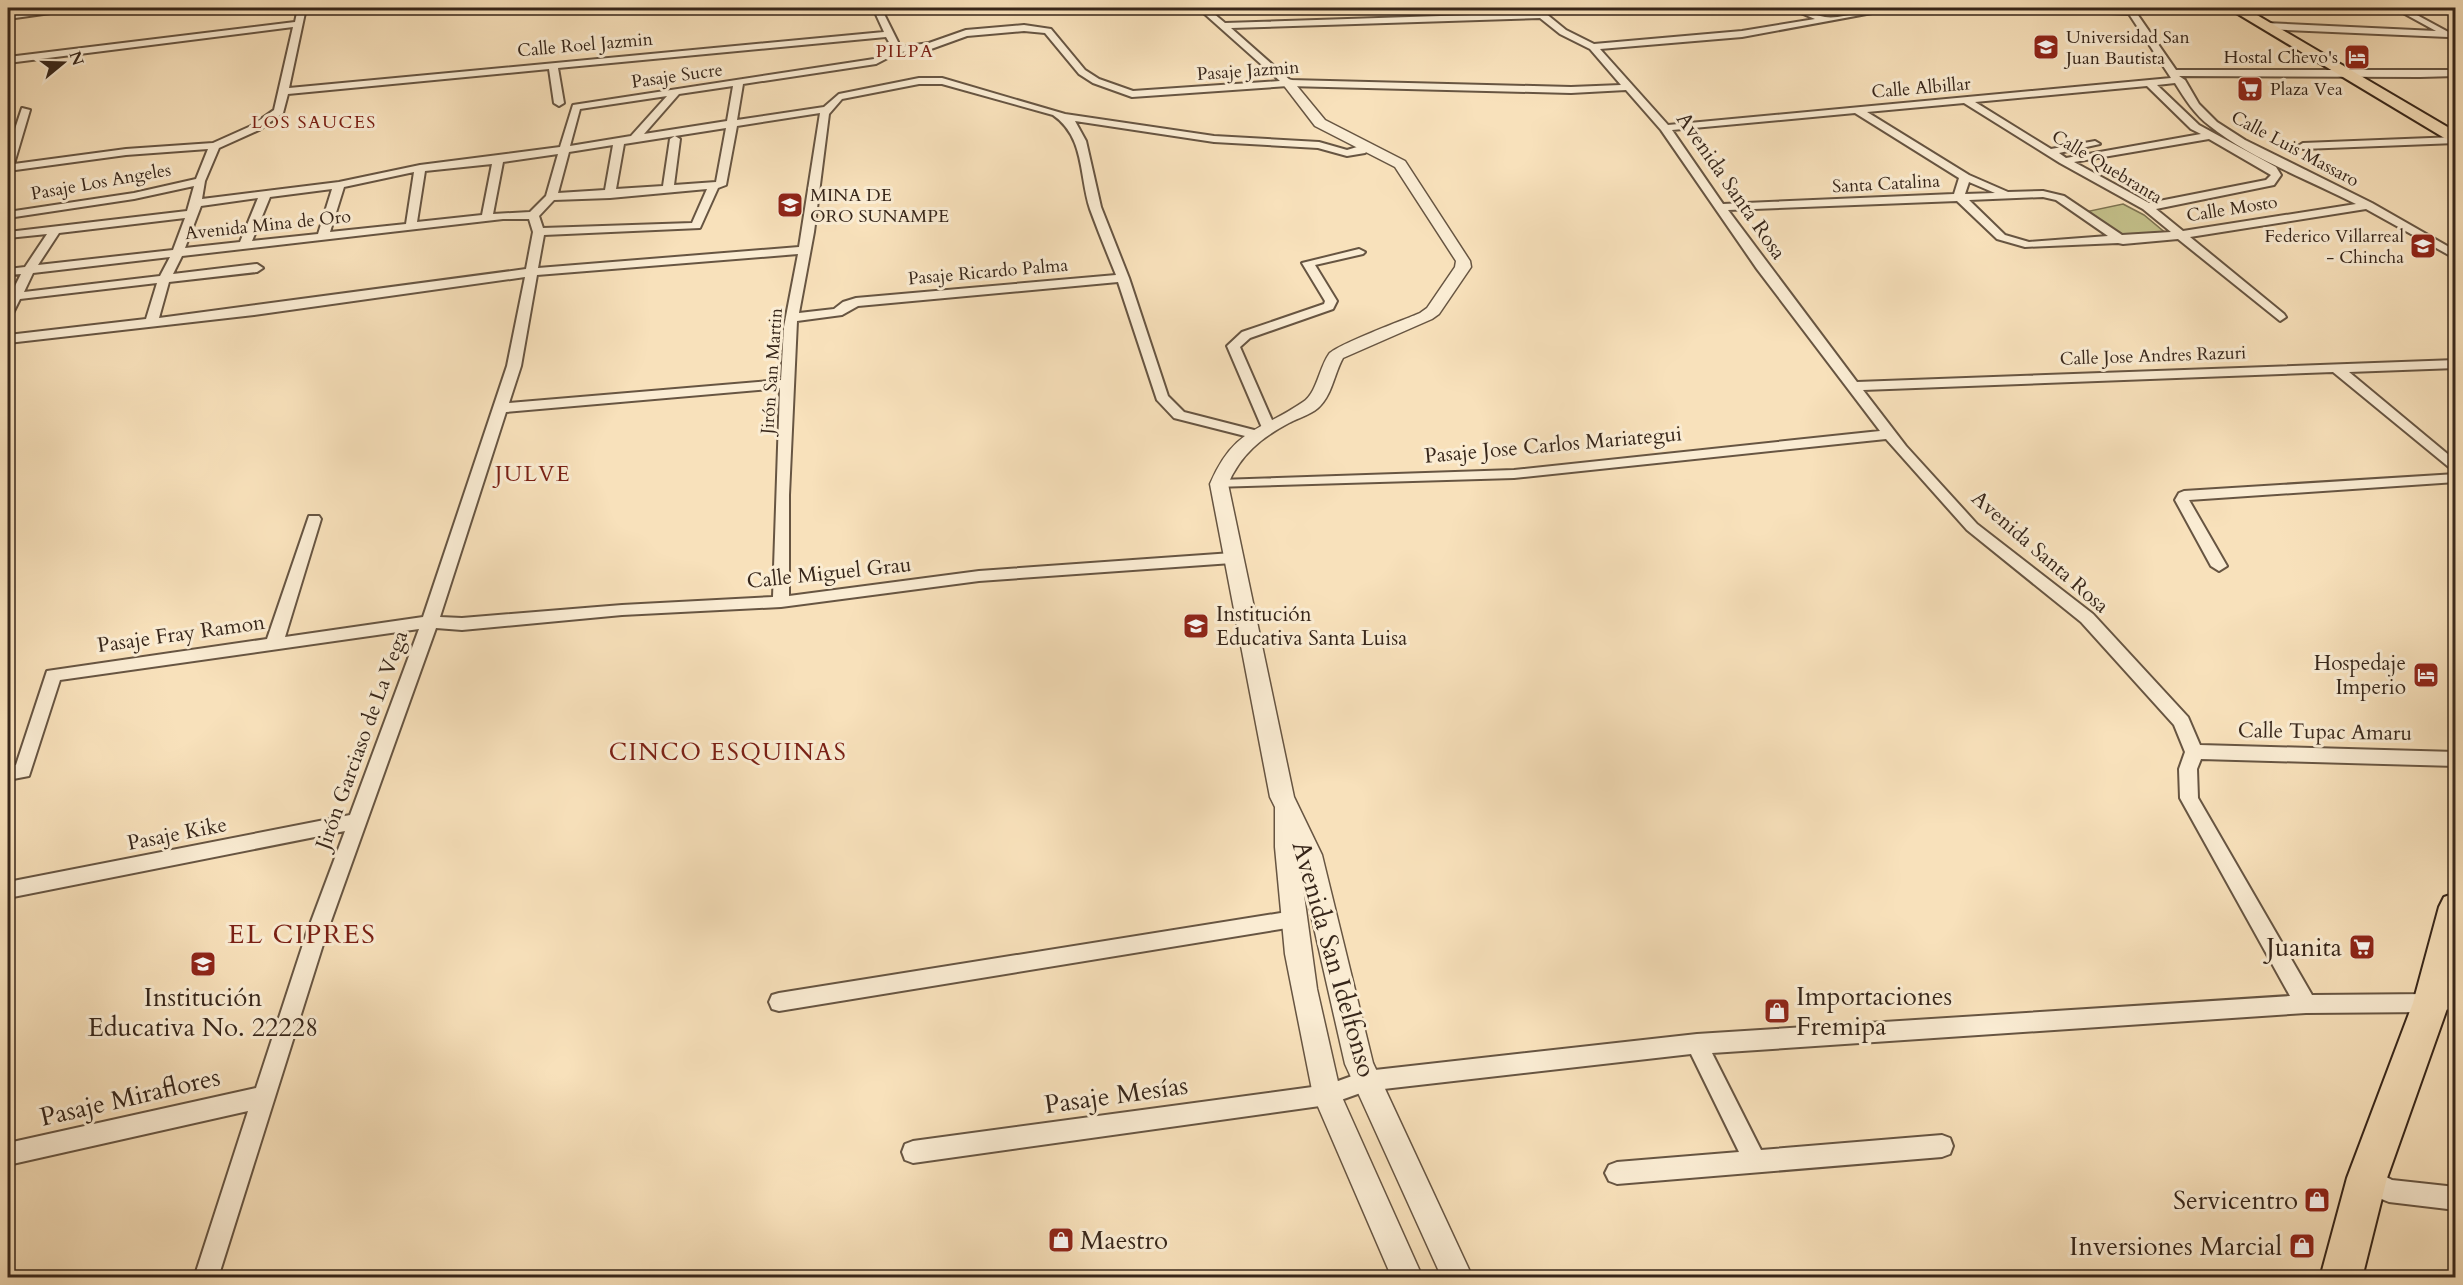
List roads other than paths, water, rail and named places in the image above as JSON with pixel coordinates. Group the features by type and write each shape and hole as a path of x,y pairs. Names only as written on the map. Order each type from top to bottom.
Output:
{"highway":[{"path":"2235,8 2456,140"},
{"path":"2341,1278 2367,1178 2443,1001 2456,907"}],"street":[{"path":"8,17 82,8"},
{"path":"25,110 8,167 126,152 191,146 214,147 255,129 279,111 302,8"},
{"path":"877,8 897,50"},
{"path":"1202,8 1288,83 1320,123 1394,160 1404,169 1461,255 1463,267 1433,311 1336,355 1329,364 1317,399 1311,405 1260,430 1224,469 1219,484"},
{"path":"1793,8 1826,20"},
{"path":"1224,26 1537,11 1563,32 1593,46 1742,34 1895,8"},
{"path":"2070,8 2130,10"},
{"path":"2398,8 2453,34"},
{"path":"2412,8 2453,34"},
{"path":"2449,8 2456,12"},
{"name":"Calle Luis Massaro","path":"2130,10 2195,106 2213,124 2241,142 2368,205 2456,256"},
{"path":"8,60 297,24"},
{"path":"2266,26 2453,34"},
{"name":"Pasaje Jazmin","path":"897,50 932,46 966,33 1038,28 1048,31 1083,72 1096,81 1132,94 1288,83 1570,90 1629,87"},
{"name":"Calle Roel Jazmin","path":"284,91 553,64 838,41 889,34"},
{"name":"Avenida Santa Rosa","path":"1593,46 1665,128 1761,266 1889,434 1972,527 2087,618 2182,722 2194,752"},
{"name":"Pasaje Sucre","path":"536,223 551,197 574,121 573,109 576,107 738,84 876,61 897,50"},
{"path":"553,64 559,103"},
{"name":"Calle Albillar","path":"1665,128 2150,84 2176,77 2456,73"},
{"path":"8,235 194,209 265,195 339,185 420,168 498,160 827,109 831,103 848,95 919,81 942,81 1065,117 1214,139 1319,145 1347,153 1361,151 1367,147"},
{"path":"551,197 610,195 721,185 729,159 730,124 738,84"},
{"path":"2147,207 2270,183 2276,175 2272,169 2194,127 2150,84"},
{"path":"636,137 676,92"},
{"name":"Calle Quebranta","path":"1967,101 2064,161 2147,207 2280,317"},
{"name":"Jirón San Martin","path":"781,602 792,318 827,109"},
{"path":"1857,110 1965,177 2007,194"},
{"path":"1065,117 1081,141 1095,207 1123,278 1162,397 1170,408 1191,419 1260,430"},
{"path":"2049,152 2194,127"},
{"path":"2064,161 2209,136"},
{"path":"668,190 675,139"},
{"path":"610,195 619,140"},
{"path":"2303,146 2456,140"},
{"path":"152,322 164,279 178,253 194,209 200,181 214,147"},
{"path":"487,218 498,160"},
{"path":"411,226 420,168"},
{"path":"1959,197 1965,177"},
{"name":"Pasaje Los Angeles","path":"8,215 134,196 200,181"},
{"path":"322,238 339,185"},
{"name":"Avenida Mina de Oro","path":"8,272 487,218 536,223 696,226 713,187"},
{"name":"Santa Catalina","path":"1721,207 2007,194 2052,195 2123,241"},
{"path":"244,246 265,195"},
{"name":"Calle Mosto","path":"1959,197 2001,237 2029,245 2180,236 2368,205"},
{"name":"Jirón Garciaso de La Vega","path":"206,1278 356,821 430,622 514,366 532,273 536,223"},
{"path":"8,312 29,269 56,229"},
{"path":"2434,243 2456,242"},
{"path":"8,339 254,311 532,273 805,250"},
{"path":"1260,430 1233,346 1235,342 1246,335 1329,306 1331,301 1306,265 1315,259 1359,252"},
{"path":"17,296 257,268"},
{"name":"Pasaje Ricardo Palma","path":"792,318 838,312 856,302 1123,278"},
{"name":"Calle Jose Andres Razuri","path":"1852,387 2456,364"},
{"path":"2335,367 2456,469"},
{"path":"500,408 788,383"},
{"name":"Pasaje Jose Carlos Mariategui","path":"1219,484 1514,474 1889,434"},
{"path":"2219,566 2182,500 2184,496 2456,478"},
{"name":"Avenida San Idelfonso","path":"1219,484 1232,558 1285,804 1293,919 1303,983 1327,1095 1408,1278"},
{"path":"274,644 314,519"},
{"name":"Calle Miguel Grau","path":"430,622 462,624 622,610 781,602 979,576 1232,558"},
{"name":"Pasaje Fray Ramon","path":"8,773 23,771 53,675 430,622"},
{"path":"2194,752 2188,769 2189,798 2306,1004"},
{"name":"Calle Tupac Amaru","path":"2194,752 2456,759"},
{"name":"Avenida San Idelfonso","path":"1285,804 1310,855 1359,1064 1458,1278"},
{"name":"Pasaje Kike","path":"8,890 356,821"},
{"path":"779,1002 1293,919"},
{"name":"Pasaje Mesías","path":"913,1152 1327,1095 1366,1081 1697,1044 2306,1004 2443,1001"},
{"path":"1697,1044 1755,1161"},
{"name":"Pasaje Miraflores","path":"8,1154 264,1096"},
{"path":"1617,1173 1942,1146"},
{"path":"2367,1178 2389,1191 2456,1199"}],"place":[{"name":"Universidad San Juan Bautista","path":"2046,47"},
{"name":"Hostal Chevo's","path":"2357,57"},
{"name":"Plaza Vea","path":"2250,89"},
{"name":"MINA DE ORO SUNAMPE","path":"790,205"},
{"name":"Federico Villarreal - Chincha","path":"2423,246"},
{"name":"Institución Educativa Santa Luisa","path":"1196,626"},
{"name":"Hospedaje Imperio","path":"2426,675"},
{"name":"Juanita","path":"2362,947"},
{"name":"Institución Educativa No. 22228","path":"203,964"},
{"name":"Importaciones Fremipa","path":"1777,1011"},
{"name":"Servicentro","path":"2317,1200"},
{"name":"Maestro","path":"1061,1240"},
{"name":"Inversiones Marcial","path":"2302,1246"}],"district":[{"name":"PILPA","path":"905,51"},
{"name":"LOS SAUCES","path":"314,122"},
{"name":"JULVE","path":"533,474"},
{"name":"CINCO ESQUINAS","path":"728,752"},
{"name":"EL CIPRES","path":"302,934"}]}
